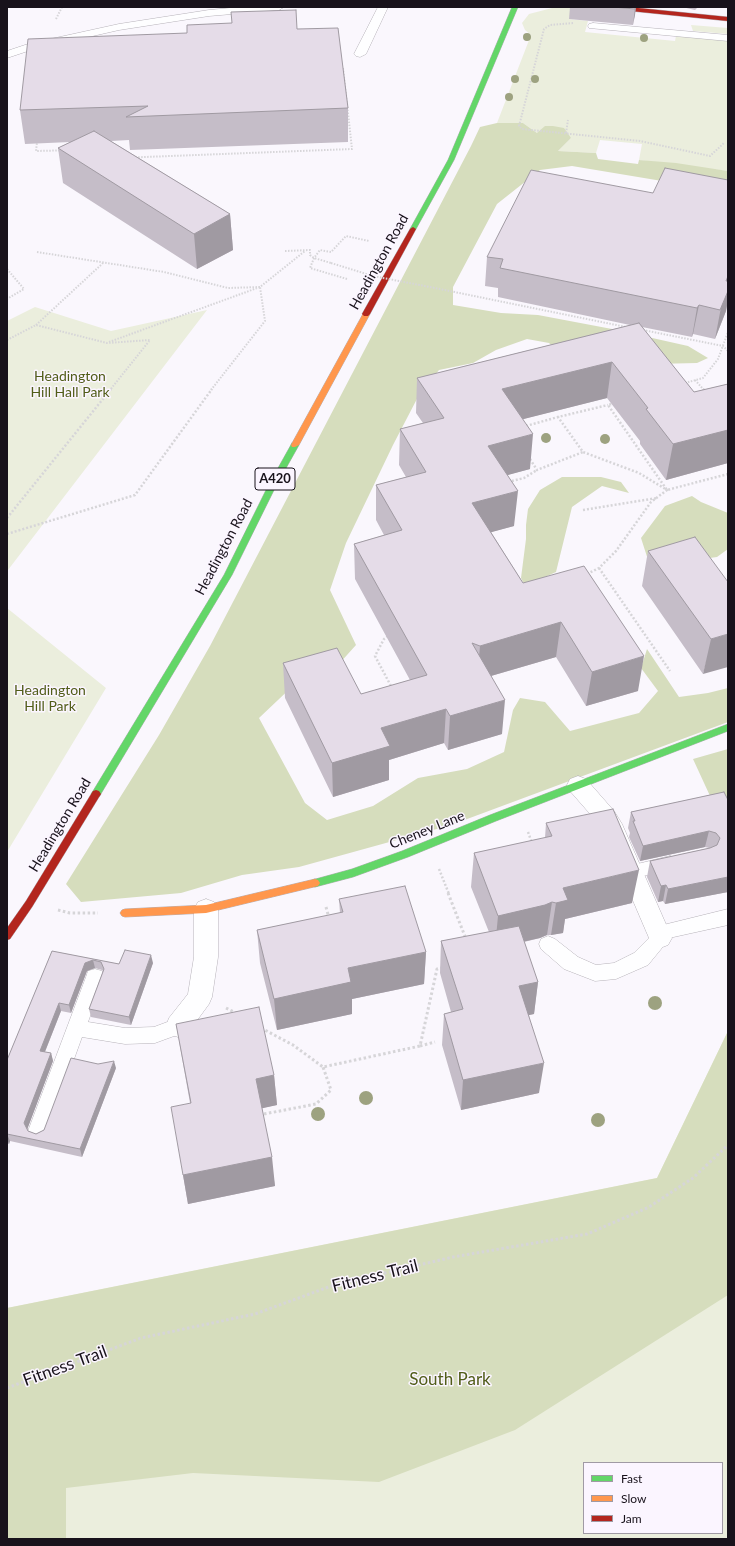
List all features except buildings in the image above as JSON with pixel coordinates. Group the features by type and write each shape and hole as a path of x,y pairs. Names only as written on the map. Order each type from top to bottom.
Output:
{"main road":[{"name":"Headington Road","path":"7,936 166,680 228,575 272,486 451,160 515,7"},
{"path":"611,7 657,9 728,19"},
{"name":"Cheney Lane","path":"125,913 206,909 353,873 728,726"}],"street":[{"path":"578,785 610,824 658,936"},
{"path":"178,1026 200,997 206,957 206,909"}],"lane":[{"path":"7,54 28,47 119,27 209,13 279,7"},
{"path":"360,54 383,7 390,7"},
{"path":"654,31 657,9"},
{"path":"593,26 728,38"},
{"path":"631,872 683,860"},
{"path":"548,944 571,963 595,973 616,971 642,959 658,936 728,917"},
{"path":"38,1132 95,977"},
{"path":"77,1028 125,1036 155,1036 178,1026"}],"path":[{"path":"56,19 62,7"},
{"path":"593,26 569,23 550,25 544,29 519,126 522,129 640,140 710,156 724,143"},
{"path":"184,67 184,74"},
{"path":"343,68 352,149 119,158 120,148 36,151 44,79 184,74 343,68"},
{"path":"566,133 568,120"},
{"path":"347,279 310,268 314,258 320,250 331,252 346,236 369,241"},
{"path":"285,251 310,250 310,255 314,258 373,276 629,328"},
{"path":"107,343 260,287 305,251"},
{"path":"37,252 164,272 228,288 260,287"},
{"path":"7,340 36,325 103,263"},
{"path":"7,269 24,289 7,299"},
{"path":"7,534 135,495 205,398 265,321 260,287"},
{"path":"7,518 150,340 107,343 36,325"},
{"path":"637,329 723,346 728,351"},
{"path":"680,384 703,378 718,359 728,332"},
{"path":"695,380 705,391"},
{"path":"524,426 622,401"},
{"path":"608,405 668,490"},
{"path":"558,417 583,452 639,473 668,490"},
{"path":"501,484 524,478 537,470 583,452"},
{"path":"528,457 537,470"},
{"path":"585,575 599,568 616,551 651,502 668,490 728,474"},
{"path":"583,510 657,498"},
{"path":"599,568 670,671"},
{"path":"389,635 384,639 375,656 393,690"},
{"path":"518,808 533,845"},
{"path":"430,844 469,946"},
{"path":"318,882 330,919"},
{"path":"28,904 70,913 125,913"},
{"path":"420,1046 437,969 443,968"},
{"path":"200,997 244,1018"},
{"path":"256,1025 293,1045 322,1067 331,1090 316,1104 264,1114"},
{"path":"322,1067 435,1042"},
{"name":"Fitness Trail","path":"7,1388 141,1338 254,1314 334,1285 454,1257 587,1234 649,1207 694,1178 728,1144"}],"green space":[{"path":"556,7 572,8 569,19 588,21 585,32 675,41 676,36 728,40 728,171 639,160 642,144 600,140 596,153 558,151 571,138 537,133 523,123 497,123 531,35 525,30 522,23 529,14"},
{"path":"691,25 728,28 728,34 693,31"},
{"path":"497,123 523,123 537,133 545,126 564,128 571,138 558,151 596,153 598,159 638,164 639,160 676,163 728,171 728,192 572,166 540,170 497,204 453,287 453,305 501,313 538,315 612,329 688,346 708,358 697,363 655,364 567,360 549,343 527,339 496,350 473,363 439,370 419,395 393,445 346,543 330,590 356,645 338,665 297,682 259,718 305,803 327,820 373,806 418,778 467,769 504,752 513,710 520,698 545,702 570,731 639,713 658,691 641,668 647,649 679,697 708,693 728,688 728,722 451,825 299,867 242,875 181,893 81,902 66,884 159,735 210,646 480,127"},
{"name":"Headington Hill Hall Park","path":"35,307 111,331 207,310 8,570 7,321"},
{"path":"562,477 601,477 621,482 629,493 602,486 572,507 556,572 525,586 521,578 528,509 540,490"},
{"path":"692,496 701,502 728,513 728,549 717,557 650,566 641,538 665,506"},
{"name":"Headington Hill Park","path":"7,608 106,688 7,852"},
{"path":"728,749 728,835 693,759"},
{"name":"South Park","path":"728,1031 728,1539 7,1539 7,1308 657,1178"},
{"name":"South Park","path":"728,1031 728,1295 515,1430 379,1482 193,1473 66,1488 66,1539 7,1539 7,1308 657,1178"}],"traffic: fast":[{"path":"413,229 451,160 515,7"},
{"path":"96,794 228,575 272,486 295,445"},
{"path":"315,883 353,873 405,854 493,818 728,727"}],"traffic: slow":[{"path":"295,445 366,314"},
{"path":"125,913 206,909 315,883"}],"traffic: jam":[{"path":"611,7 728,19"},
{"path":"366,314 413,229"},
{"path":"7,936 29,904 96,794"}]}
